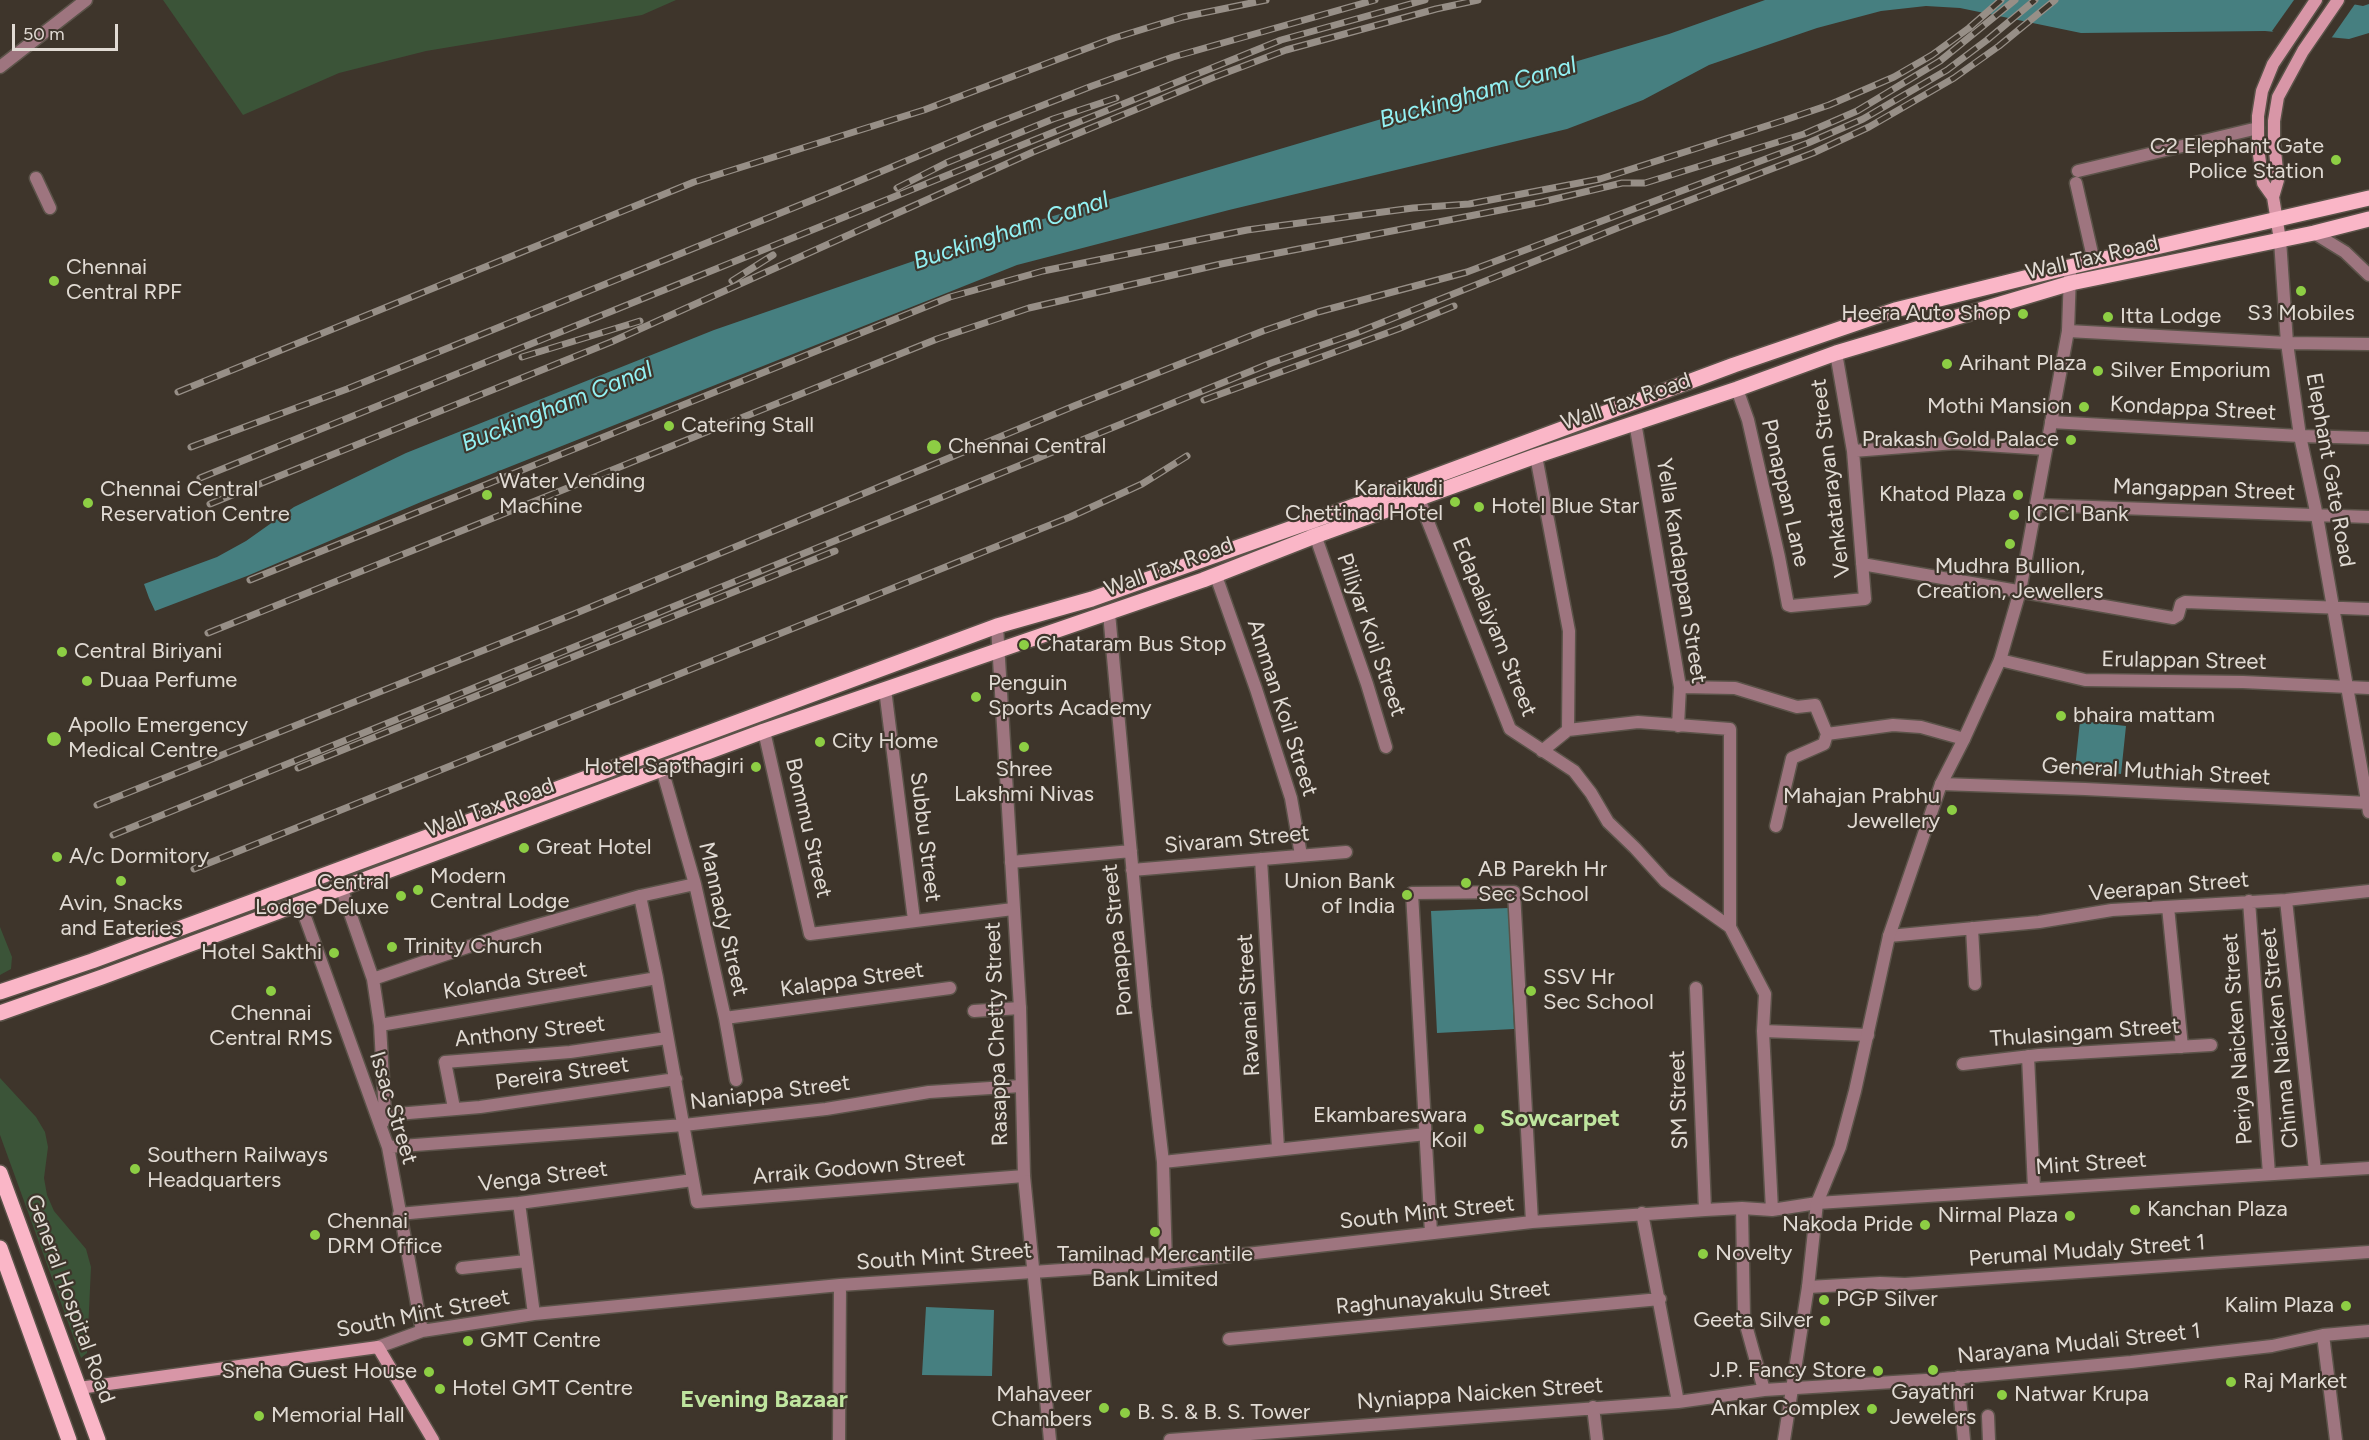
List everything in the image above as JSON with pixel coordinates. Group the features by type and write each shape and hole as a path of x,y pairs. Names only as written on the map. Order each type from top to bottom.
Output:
{"main road":[{"path":"2273,197 2263,183 2258,128 2262,91 2287,41 2316,0"},
{"path":"2280,240 2273,197 2278,180 2274,141 2276,105 2303,51 2338,0"},
{"path":"2276,60 2293,68"},
{"name":"Wall Tax Road","path":"0,992 92,961 997,626 1092,599 1313,529 1419,499 1536,456 1737,389 1836,352 2070,275 2094,262 2369,198"},
{"name":"Wall Tax Road","path":"0,1013 764,731 1216,576 1313,529 1734,365 1884,314 2070,275 2280,240 2369,219"},
{"name":"General Hospital Road","path":"0,1173 98,1440"},
{"path":"0,1248 69,1440"},
{"path":"378,1347 433,1440"},
{"name":"South Mint Street","path":"79,1388 378,1347"}],"street":[{"path":"0,67 86,0"},
{"path":"2094,262 2077,177 2258,128"},
{"path":"36,178 50,208"},
{"path":"2314,233 2345,252 2369,275"},
{"name":"Elephant Gate Road","path":"2280,240 2287,343 2300,436 2317,516 2345,687 2368,806"},
{"path":"1784,1440 1808,1287 1817,1203 1840,1147 1868,1035 1889,936 1941,784 2000,660 2020,591 2068,331 2070,275"},
{"path":"2068,331 2287,343 2369,344"},
{"name":"Venkatarayan Street","path":"1836,352 1853,451 1866,598"},
{"name":"Ponappan Lane","path":"1737,389 1748,420 1788,605 1866,598"},
{"name":"Yella Kandappan Street","path":"1635,422 1680,687 1678,726"},
{"name":"Kondappa Street","path":"2051,422 2369,438"},
{"path":"1853,451 1955,443 2046,449"},
{"path":"1536,456 1569,631 1568,730"},
{"name":"Edapalaiyam Street","path":"1419,499 1510,729 1574,771 1591,793 1608,822 1665,881 1730,927"},
{"name":"Mangappan Street","path":"2037,505 2369,517"},
{"name":"Pilliyar Koil Street","path":"1313,529 1386,747"},
{"path":"1863,564 2173,618 2178,615 2181,604 2185,602 2369,609"},
{"name":"Amman Koil Street","path":"1216,576 1291,798 1301,855"},
{"name":"Ponappa Street","path":"1109,613 1132,870 1163,1162 1166,1263"},
{"name":"Rasappa Chetty Street","path":"997,626 1020,1008 1024,1176 1050,1440"},
{"name":"Erulappan Street","path":"2000,660 2085,680 2243,681 2369,688"},
{"path":"1680,687 1735,688 1797,707 1815,705 1827,734 1824,744 1792,758 1776,826"},
{"name":"Subbu Street","path":"885,689 914,920"},
{"path":"1542,751 1568,730 1638,722 1730,729 1730,927 1766,994 1763,1031 1772,1210"},
{"path":"1827,734 1893,725 1921,727 1964,739"},
{"name":"Bommu Street","path":"764,731 810,934 914,920"},
{"name":"Mannady Street","path":"662,769 695,884 725,1018 736,1080"},
{"name":"General Muthiah Street","path":"1941,784 2085,789 2368,806"},
{"path":"1011,862 1131,851"},
{"name":"Sivaram Street","path":"1132,870 1346,852"},
{"name":"Ravanai Street","path":"1261,859 1278,1148"},
{"path":"373,979 503,935 639,896 695,884"},
{"path":"341,887 373,979 380,1025 383,1121"},
{"name":"Veerapan Street","path":"1889,936 2039,922 2112,910 2286,900 2369,891"},
{"path":"1431,1233 1412,893 1514,892 1532,1222"},
{"path":"639,896 657,978 693,1180"},
{"name":"Chinna Naicken Street","path":"2286,900 2315,1171"},
{"name":"Periya Naicken Street","path":"2249,901 2269,1174"},
{"name":"Issac Street","path":"300,903 383,1121 422,1331"},
{"path":"2168,907 2182,1047"},
{"path":"914,920 1013,909"},
{"path":"1972,928 1975,984"},
{"name":"Kolanda Street","path":"380,1025 657,978"},
{"name":"Kalappa Street","path":"725,1018 950,988"},
{"name":"SM Street","path":"1696,988 1705,1210"},
{"path":"974,1011 1020,1008"},
{"path":"1763,1031 1868,1035"},
{"name":"Anthony Street","path":"454,1108 445,1062 570,1052 667,1038"},
{"name":"Thulasingam Street","path":"1963,1064 2028,1056 2211,1045"},
{"path":"2028,1056 2034,1189"},
{"name":"Pereira Street","path":"383,1121 454,1108 480,1107 676,1079"},
{"name":"Naniappa Street","path":"388,1147 684,1125 826,1109 929,1092 1021,1086"},
{"path":"1163,1162 1426,1134"},
{"name":"Mint Street","path":"1817,1203 2369,1168"},
{"name":"Arraik Godown Street","path":"693,1180 697,1202 1024,1176"},
{"name":"Venga Street","path":"399,1214 519,1203 693,1180"},
{"path":"519,1203 534,1314"},
{"name":"South Mint Street","path":"378,1347 422,1331 534,1314 840,1285 1166,1263 1532,1222 1742,1208 1772,1210 1817,1203"},
{"path":"1742,1208 1744,1318 1764,1390"},
{"path":"1642,1213 1678,1402"},
{"name":"Perumal Mudaly Street 1","path":"1808,1287 1929,1282 2369,1251"},
{"path":"462,1268 526,1261"},
{"path":"839,1440 840,1285"},
{"name":"Raghunayakulu Street","path":"1229,1340 1660,1299"},
{"name":"Narayana Mudali Street 1","path":"1792,1388 2131,1362 2272,1346 2323,1335 2369,1331"},
{"path":"2323,1335 2336,1440"},
{"path":"1958,1377 1964,1440"},
{"name":"Nyniappa Naicken Street","path":"1170,1440 1678,1402 1792,1388"},
{"path":"1593,1407 1597,1440"},
{"path":"1988,1416 1989,1440"}],"green space":[{"path":"163,0 676,0 642,15 426,51 339,73 243,115"},
{"path":"0,927 12,957 11,969 0,975"},
{"path":"0,1078 36,1117 45,1132 48,1147 44,1178 47,1195 54,1211 86,1249 91,1267 87,1353 81,1358 0,1135"}],"water":[{"name":"Buckingham Canal","path":"1765,0 2330,0 2363,6 2369,4 2369,33 2349,39 2265,31 2081,33 1960,8 1926,6 1881,11 1817,28 1709,65 1643,100 1567,129 1229,210 1017,265 421,502 247,576 155,611 149,598 144,584 217,557 246,541 294,507 406,453 714,330 989,235 1669,34"},
{"path":"2080,721 2126,726 2121,774 2075,769"},
{"path":"1509,908 1514,1029 1437,1033 1431,911"},
{"path":"926,1307 994,1310 992,1376 922,1375"}],"pier":[{"path":"2294,0 2346,0 2355,4 2330,40 2278,35 2272,31"}],"railway":[{"path":"178,392 694,182 924,110 1114,38 1183,17 1266,0"},
{"path":"191,447 347,389 1092,86 1173,57 1375,0"},
{"path":"200,478 1281,40 1425,0"},
{"path":"210,504 611,342 1033,152 1212,78 1286,50 1436,9 1478,0"},
{"path":"250,580 950,297 1043,271 1247,230 1413,208 1469,204 1600,179 1829,105 1894,77 1932,55 1969,28 2001,0"},
{"path":"208,633 937,339 1029,308 1221,264 1542,202 1622,183 1645,183 1804,134 1857,111 1940,61 2015,0"},
{"path":"97,805 574,614 1074,406 1263,331 1318,312 1467,272 1808,143 1863,119 1947,70 2035,0"},
{"path":"113,835 1271,363 1356,333 1625,225 1813,153 1869,127 1954,78 1999,46 2055,0"},
{"path":"897,188 946,163 1053,119 1116,98"},
{"path":"732,281 773,255"},
{"path":"1204,400 1398,329 1454,306"},
{"path":"522,357 640,321"},
{"path":"194,869 1070,517 1142,484 1187,456"},
{"path":"298,768 835,551"}],"place":[{"name":"C2 Elephant Gate Police Station","path":"2336,160"},
{"name":"Chennai Central RPF","path":"54,281"},
{"name":"S3 Mobiles","path":"2301,291"},
{"name":"Heera Auto Shop","path":"2023,314"},
{"name":"Itta Lodge","path":"2108,317"},
{"name":"Arihant Plaza","path":"1947,364"},
{"name":"Silver Emporium","path":"2098,371"},
{"name":"Mothi Mansion","path":"2084,407"},
{"name":"Catering Stall","path":"669,426"},
{"name":"Prakash Gold Palace","path":"2071,440"},
{"name":"Chennai Central","path":"934,447"},
{"name":"Water Vending Machine","path":"487,495"},
{"name":"Khatod Plaza","path":"2018,495"},
{"name":"Karaikudi Chettinad Hotel","path":"1455,502"},
{"name":"Chennai Central Reservation Centre","path":"88,503"},
{"name":"Hotel Blue Star","path":"1479,507"},
{"name":"ICICI Bank","path":"2014,515"},
{"name":"Mudhra Bullion, Creation, Jewellers","path":"2010,544"},
{"name":"Chataram Bus Stop","path":"1024,645"},
{"name":"Central Biriyani","path":"62,652"},
{"name":"Duaa Perfume","path":"87,681"},
{"name":"Penguin Sports Academy","path":"976,697"},
{"name":"bhaira mattam","path":"2061,716"},
{"name":"Apollo Emergency Medical Centre","path":"54,739"},
{"name":"City Home","path":"820,742"},
{"name":"Shree Lakshmi Nivas","path":"1024,747"},
{"name":"Hotel Sapthagiri","path":"756,767"},
{"name":"Mahajan Prabhu Jewellery","path":"1952,810"},
{"name":"Great Hotel","path":"524,848"},
{"name":"A/c Dormitory","path":"57,857"},
{"name":"Avin, Snacks and Eateries","path":"121,881"},
{"name":"AB Parekh Hr Sec School","path":"1466,883"},
{"name":"Modern Central Lodge","path":"418,890"},
{"name":"Union Bank of India","path":"1407,895"},
{"name":"Central Lodge Deluxe","path":"401,896"},
{"name":"Trinity Church","path":"392,947"},
{"name":"Hotel Sakthi","path":"334,953"},
{"name":"Chennai Central RMS","path":"271,991"},
{"name":"SSV Hr Sec School","path":"1531,991"},
{"name":"Ekambareswara Koil","path":"1479,1129"},
{"name":"Southern Railways Headquarters","path":"135,1169"},
{"name":"Kanchan Plaza","path":"2135,1210"},
{"name":"Nirmal Plaza","path":"2070,1216"},
{"name":"Nakoda Pride","path":"1925,1225"},
{"name":"Tamilnad Mercantile Bank Limited","path":"1155,1232"},
{"name":"Chennai DRM Office","path":"315,1235"},
{"name":"Novelty","path":"1703,1254"},
{"name":"PGP Silver","path":"1824,1300"},
{"name":"Kalim Plaza","path":"2346,1306"},
{"name":"Geeta Silver","path":"1825,1321"},
{"name":"GMT Centre","path":"468,1341"},
{"name":"Gayathri Jewelers","path":"1933,1370"},
{"name":"J.P. Fancy Store","path":"1878,1371"},
{"name":"Sneha Guest House","path":"429,1372"},
{"name":"Raj Market","path":"2231,1382"},
{"name":"Hotel GMT Centre","path":"440,1389"},
{"name":"Natwar Krupa","path":"2002,1395"},
{"name":"Mahaveer Chambers","path":"1104,1408"},
{"name":"Ankar Complex","path":"1872,1409"},
{"name":"B. S. & B. S. Tower","path":"1125,1413"},
{"name":"Memorial Hall","path":"259,1416"}],"district":[{"name":"Sowcarpet","path":"1560,1119"},
{"name":"Evening Bazaar","path":"764,1400"}]}
